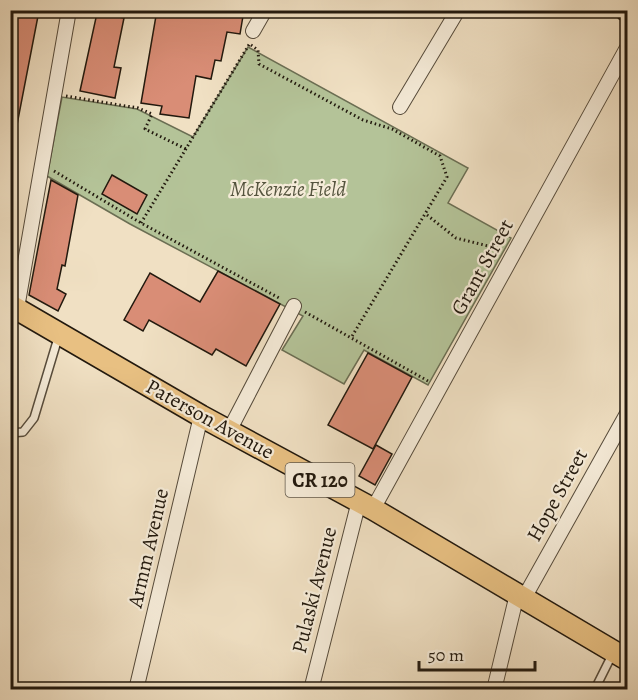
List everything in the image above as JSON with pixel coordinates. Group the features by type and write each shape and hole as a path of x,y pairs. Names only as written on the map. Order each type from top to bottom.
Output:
{"main road":[{"name":"Paterson Avenue","path":"14,307 201,416 366,505 621,656"}],"street":[{"path":"14,307 69,10"},
{"path":"252,37 265,10"},
{"path":"400,107 458,10"},
{"name":"Grant Street","path":"366,505 439,388 627,46"},
{"path":"229,431 294,306"},
{"name":"Hope Street","path":"494,690 520,596 627,412"},
{"name":"Armm Avenue","path":"136,690 201,416"},
{"name":"Pulaski Avenue","path":"311,690 366,505"}],"lane":[{"path":"10,433 23,432 34,418 60,332"},
{"path":"611,690 596,687 621,656"}],"path":[{"path":"141,223 252,37"},
{"path":"252,37 258,50 259,64 363,120 392,129 441,156 447,177 351,338"},
{"path":"55,94 138,108 152,114 145,129 186,149"},
{"path":"42,164 141,223 439,388"},
{"path":"426,214 456,238 489,245 512,255"}],"green space":[{"name":"McKenzie Field","path":"248,47 468,168 448,203 511,238 428,385 364,350 344,384 282,350 303,316 130,224 47,176 62,97 137,109 193,137"}],"building":[{"path":"157,10 244,10 240,34 227,32 221,61 215,60 211,79 196,76 189,118 160,114 162,106 141,103"},
{"path":"10,11 38,16 16,130 10,129"},
{"path":"97,13 124,18 114,67 121,68 115,98 80,91"},
{"path":"112,175 147,195 137,214 102,194"},
{"path":"51,180 78,195 65,266 62,265 57,289 66,294 58,311 29,295"},
{"path":"218,271 280,304 246,366 216,349 212,355 149,320 143,331 124,320 150,273 200,302"},
{"path":"368,353 412,377 373,449 328,425"},
{"path":"376,445 392,454 375,485 359,476"}]}
